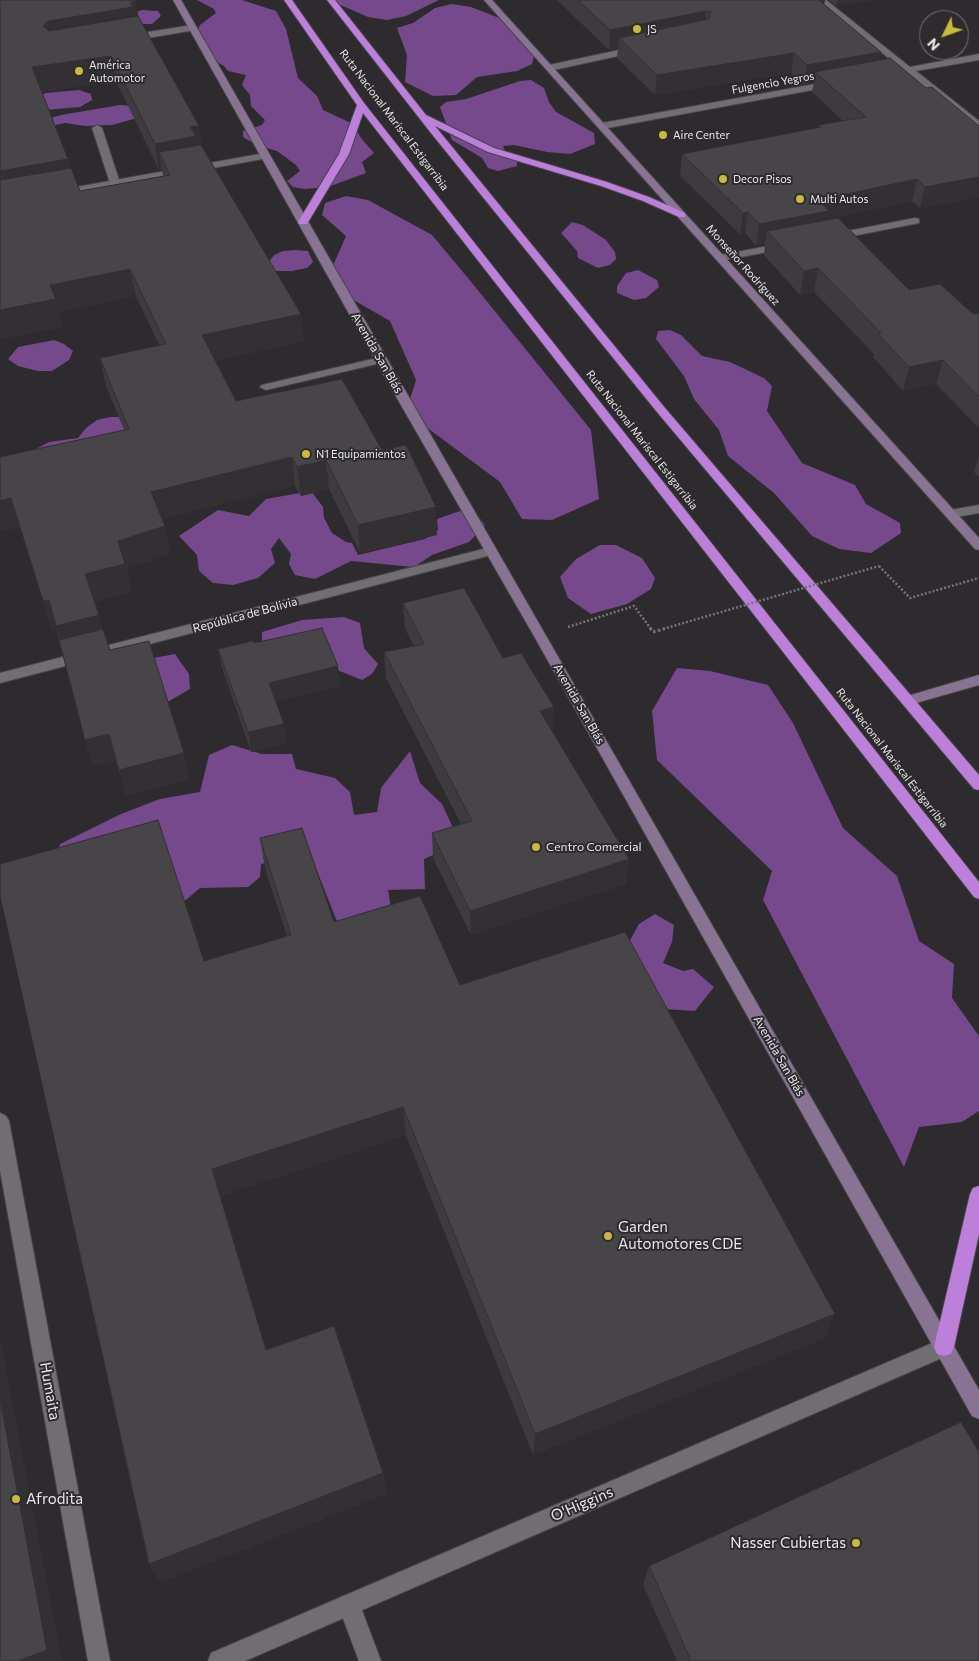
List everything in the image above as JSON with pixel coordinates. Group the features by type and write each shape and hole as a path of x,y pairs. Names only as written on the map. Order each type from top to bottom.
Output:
{"highway":[{"name":"Ruta Nacional Mariscal Estigarribia","path":"288,0 361,106 979,893"},
{"name":"Ruta Nacional Mariscal Estigarribia","path":"331,0 418,112 661,410 979,785"},
{"path":"302,222 344,154 361,106"},
{"path":"418,112 449,131 490,150 604,184 646,199 682,215"},
{"path":"944,1347 979,1194"}],"street":[{"name":"Avenida San Blás","path":"177,0 380,360 541,636 979,1409"},
{"name":"Monseñor Rodríguez","path":"488,0 979,546"},
{"path":"821,0 979,126"},
{"path":"118,40 192,28"},
{"path":"549,68 649,47"},
{"path":"880,75 979,57"},
{"name":"Fulgencio Yegros","path":"602,126 841,82"},
{"path":"97,128 115,183"},
{"path":"48,195 265,156"},
{"path":"818,239 915,221"},
{"path":"720,258 798,243"},
{"path":"266,387 380,360"},
{"path":"950,514 979,509"},
{"name":"República de Bolivia","path":"0,678 491,551"},
{"path":"908,700 979,680"},
{"name":"Humaita","path":"0,1122 100,1661"},
{"name":"O'Higgins","path":"219,1661 944,1347"},
{"path":"348,1605 370,1661"}],"path":[{"path":"541,636 634,606 652,632 878,566 910,598 979,578"}],"shaded area":[{"path":"197,0 242,0 276,11 286,29 298,78 317,96 323,110 353,124 361,138 374,153 362,162 366,173 328,187 304,189 293,187 287,181 300,171 296,165 277,151 256,145 243,137 243,131 262,125 265,120 251,106 250,95 242,85 246,75 228,71 224,66 204,55 206,46 194,39 200,25 216,13 214,9"},
{"path":"329,0 439,0 406,16 387,20 368,17"},
{"path":"452,4 471,7 502,19 534,55 532,64 517,71 477,77 456,95 433,96 405,82 407,55 397,28 413,23 435,8"},
{"path":"142,10 158,11 161,16 152,24 143,24 133,20 133,13"},
{"path":"531,80 544,88 549,102 556,112 594,133 595,144 570,154 547,152 514,145 503,146 505,152 517,160 517,166 498,171 488,168 482,158 452,140 440,107 446,102 466,99 520,81"},
{"path":"79,90 91,94 92,100 80,107 45,110 31,100 46,93"},
{"path":"120,105 132,106 137,118 112,125 85,126 65,123 46,127 40,121 61,115"},
{"path":"346,196 368,200 432,235 468,278 591,430 599,499 552,520 522,519 500,482 406,412 416,380 390,321 338,291 328,277 346,236 322,215 325,203"},
{"path":"572,222 583,225 606,240 615,252 616,259 610,265 598,268 578,258 577,251 561,233"},
{"path":"283,251 308,251 313,262 307,268 292,271 275,271 268,263 274,255"},
{"path":"638,270 657,280 659,287 646,298 634,300 617,293 617,286 626,273"},
{"path":"670,330 681,335 702,356 730,362 764,378 772,386 767,411 802,463 855,485 866,504 900,523 901,533 871,553 839,549 812,536 774,493 728,456 719,430 694,399 684,376 656,339 658,331"},
{"path":"54,340 64,344 73,351 69,360 52,371 38,371 18,366 8,359 18,347"},
{"path":"110,417 124,417 138,429 27,454 49,442 78,438 86,428 97,420"},
{"path":"311,491 323,507 324,518 332,533 346,542 352,543 358,555 425,539 438,530 437,519 460,511 477,515 485,525 469,542 432,555 414,567 351,561 315,579 295,575 289,564 291,554 279,538 271,549 275,563 258,578 233,585 213,583 199,571 197,555 179,536 218,510 249,516 266,499"},
{"path":"600,545 616,545 642,558 655,578 651,589 627,604 591,614 568,598 560,577 576,559"},
{"path":"344,617 360,623 364,648 378,664 372,674 362,680 337,670 329,643 290,648 262,646 262,632 302,620"},
{"path":"175,654 189,674 190,689 166,703 127,663"},
{"path":"677,668 710,671 768,685 793,723 843,828 897,876 919,941 954,964 952,998 979,1036 979,1111 962,1122 919,1127 904,1167 763,900 772,871 657,760 652,711"},
{"path":"232,745 262,754 292,754 296,769 335,778 350,792 354,815 377,812 381,788 410,751 420,783 442,804 460,843 424,859 425,889 388,890 391,908 345,942 310,853 261,864 260,877 248,887 200,888 168,915 52,868 60,844 121,814 160,799 200,792 209,755"},
{"path":"655,914 674,925 672,942 663,963 683,971 693,969 714,987 695,1011 664,1009 629,942 639,924"}],"building":[{"path":"0,0 135,0 136,2 131,2 133,7 48,21 43,26 49,31 138,16 199,126 190,127 196,136 155,144 111,56 32,67 68,159 0,171"},
{"path":"578,0 819,0 881,52 807,65 794,53 657,75 619,38 709,19 711,12 706,11 610,30"},
{"path":"890,58 926,88 932,87 979,126 979,177 925,187 917,179 818,200 829,211 759,224 748,212 743,213 682,154 821,127 818,125 866,117 815,72"},
{"path":"201,145 301,314 202,335 236,401 342,379 382,450 406,445 436,507 358,525 326,460 297,467 292,457 151,492 165,526 118,541 125,564 85,574 99,615 56,626 49,600 43,601 11,498 0,501 0,457 129,429 100,358 166,344 130,269 50,285 56,299 0,310 0,180 71,168 80,191 170,175 159,152"},
{"path":"838,218 909,290 940,284 973,314 979,313 979,397 943,360 909,367 878,334 881,333 818,268 804,271 767,231"},
{"path":"464,588 503,658 521,653 554,707 540,711 629,859 470,911 432,833 472,821 384,652 424,644 403,603"},
{"path":"322,628 338,666 269,683 284,724 248,732 218,649"},
{"path":"103,629 110,650 149,641 184,753 119,770 109,734 85,740 59,640"},
{"path":"158,820 204,961 291,935 260,838 302,828 334,922 420,896 460,985 625,932 835,1314 535,1434 403,1107 212,1169 266,1350 334,1326 383,1473 149,1564 0,896 0,864"},
{"name":"Afrodita","path":"0,1399 47,1650 18,1661 0,1661"},
{"name":"Nasser Cubiertas","path":"961,1422 979,1452 979,1661 691,1661 649,1566"}],"place":[{"name":"JS","path":"637,29"},
{"name":"América Automotor","path":"79,71"},
{"name":"Aire Center","path":"663,135"},
{"name":"Decor Pisos","path":"723,179"},
{"name":"Multi Autos","path":"800,199"},
{"name":"N1 Equipamientos","path":"306,454"},
{"name":"Centro Comercial","path":"536,847"},
{"name":"Garden Automotores CDE","path":"608,1236"},
{"name":"Afrodita","path":"16,1499"},
{"name":"Nasser Cubiertas","path":"856,1543"}]}
